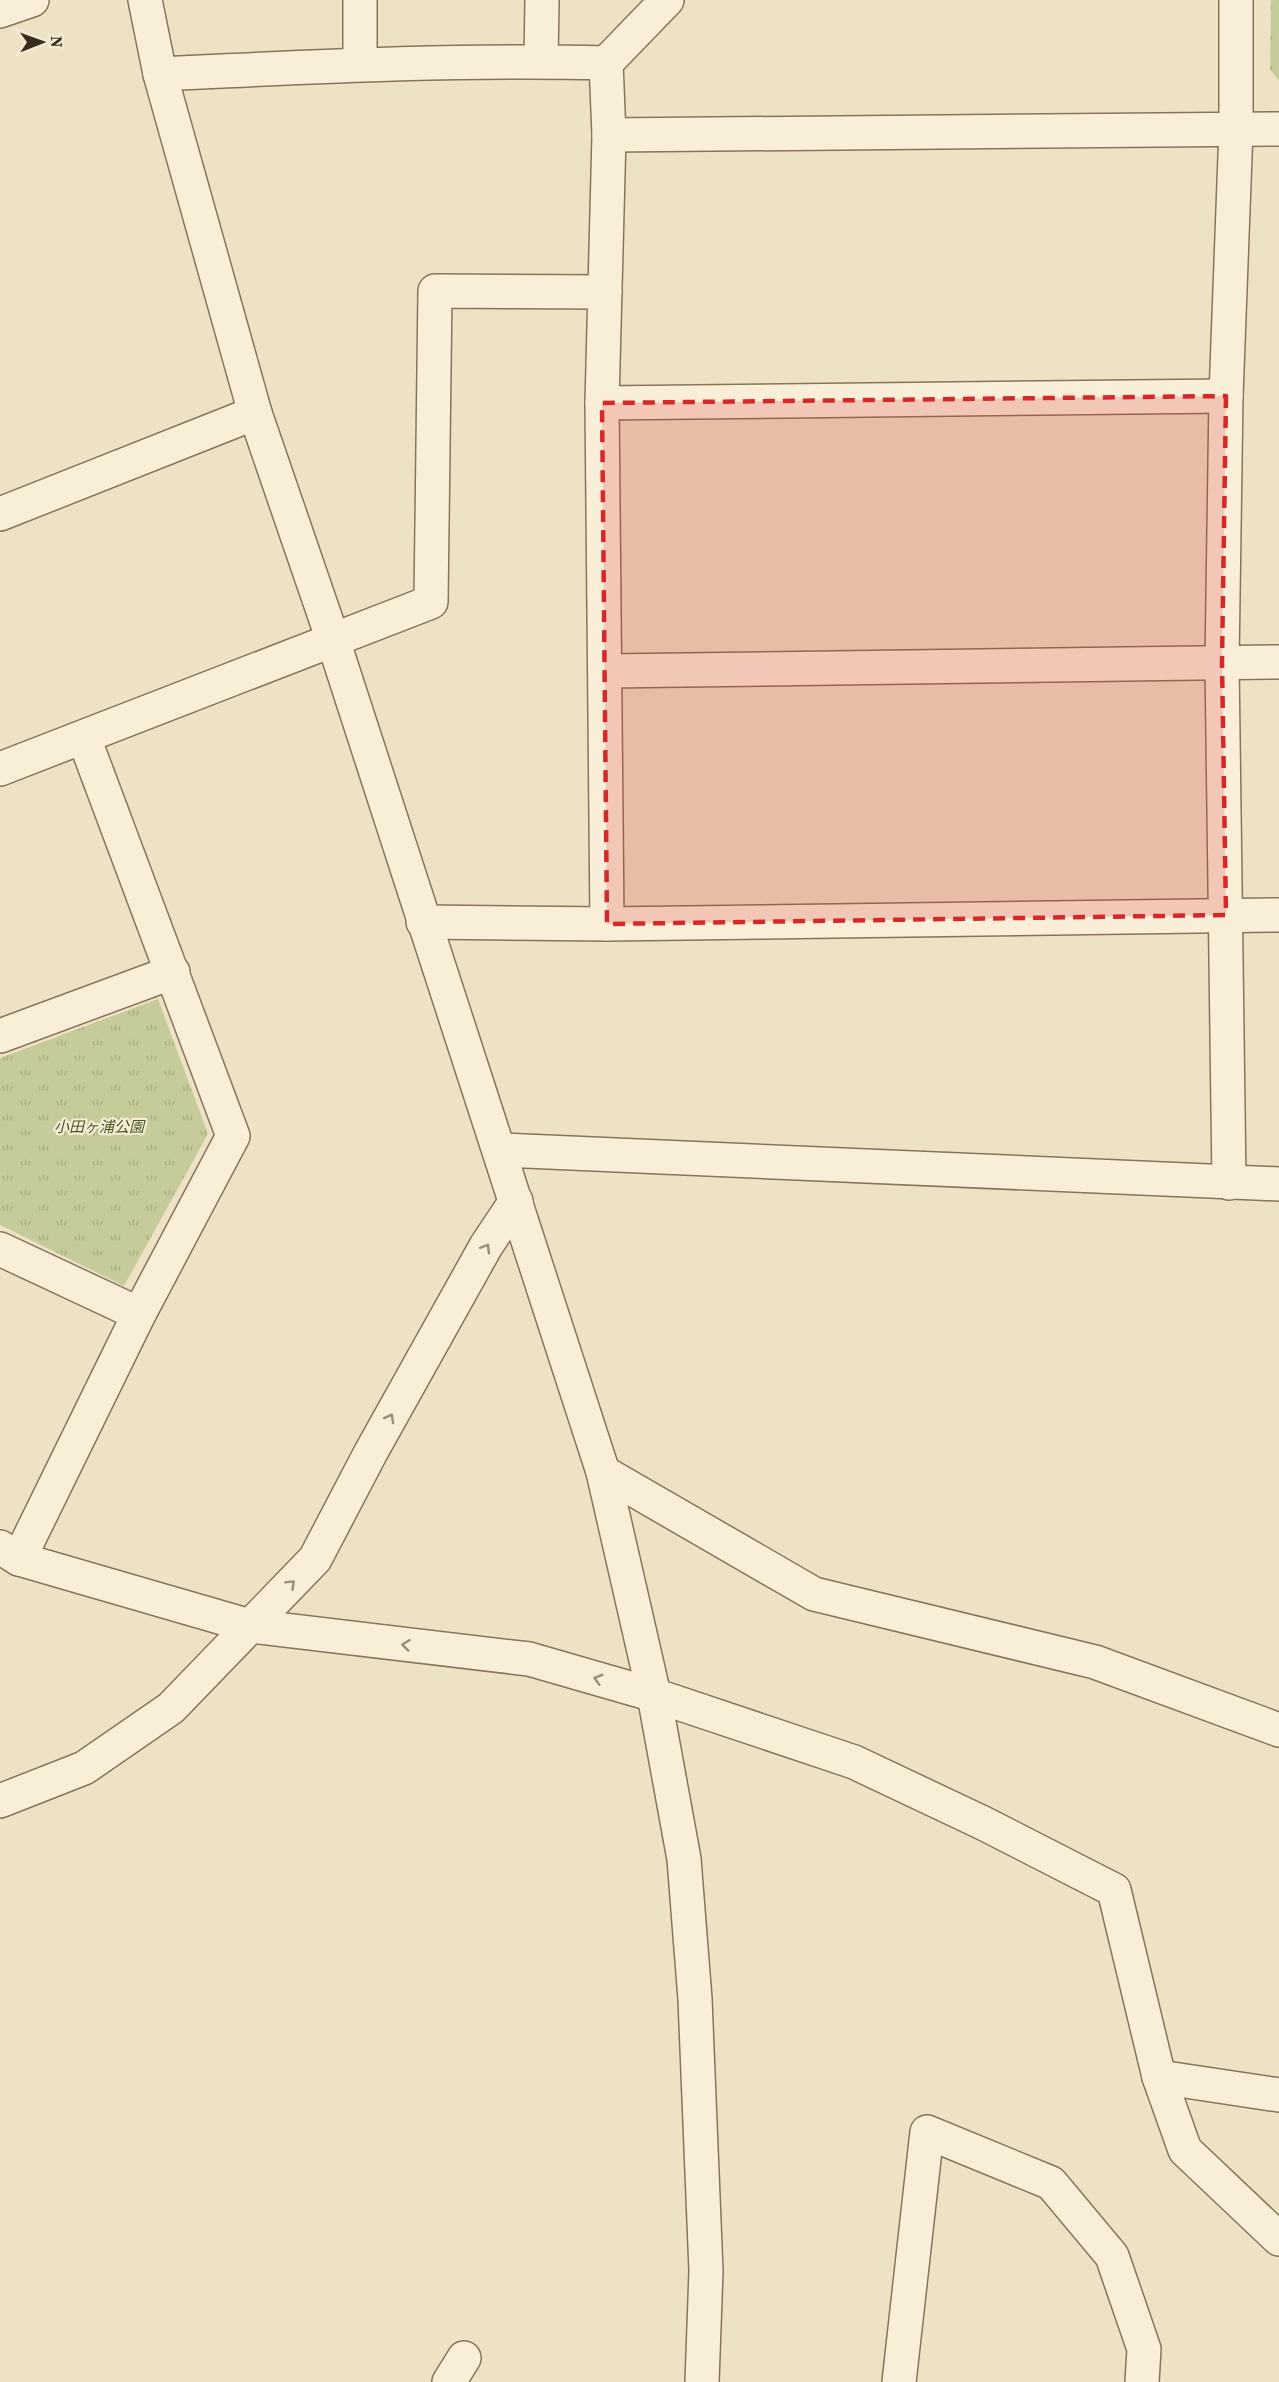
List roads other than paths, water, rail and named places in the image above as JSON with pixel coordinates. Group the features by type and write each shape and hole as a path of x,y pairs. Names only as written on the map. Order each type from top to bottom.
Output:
{"street":[{"path":"0,11 32,0"},
{"path":"145,0 160,75 255,413 333,640 603,1472 654,1695 684,1859 695,1999 706,2271 702,2382"},
{"path":"360,0 360,64"},
{"path":"541,61 542,0"},
{"path":"607,924 602,403 609,135 606,63 667,0"},
{"path":"1229,1183 1222,662 1226,396 1236,129 1236,0"},
{"path":"160,75 360,64 541,61 606,63"},
{"path":"609,135 1279,129"},
{"path":"0,769 431,602 435,291 605,292"},
{"path":"602,403 1226,396"},
{"path":"0,514 255,413"},
{"path":"606,671 1279,662"},
{"path":"84,738 233,1136 10,1553 250,1626 529,1659 654,1695 854,1762 983,1822 1114,1890 1159,2077 1185,2150 1279,2239"},
{"path":"423,922 607,924 1279,915"},
{"path":"0,1036 172,972"},
{"path":"500,1150 1279,1184"},
{"path":"0,1801 84,1768 171,1708 315,1559 371,1452 481,1256 516,1201"},
{"path":"0,1249 139,1314"},
{"path":"603,1472 814,1594 1095,1662 1279,1730"},
{"path":"1159,2077 1279,2095"},
{"path":"899,2382 927,2132 1051,2183 1112,2256 1144,2349 1142,2382"}],"park label":[{"name":"小田ヶ浦公園","path":"99,1127"}]}
